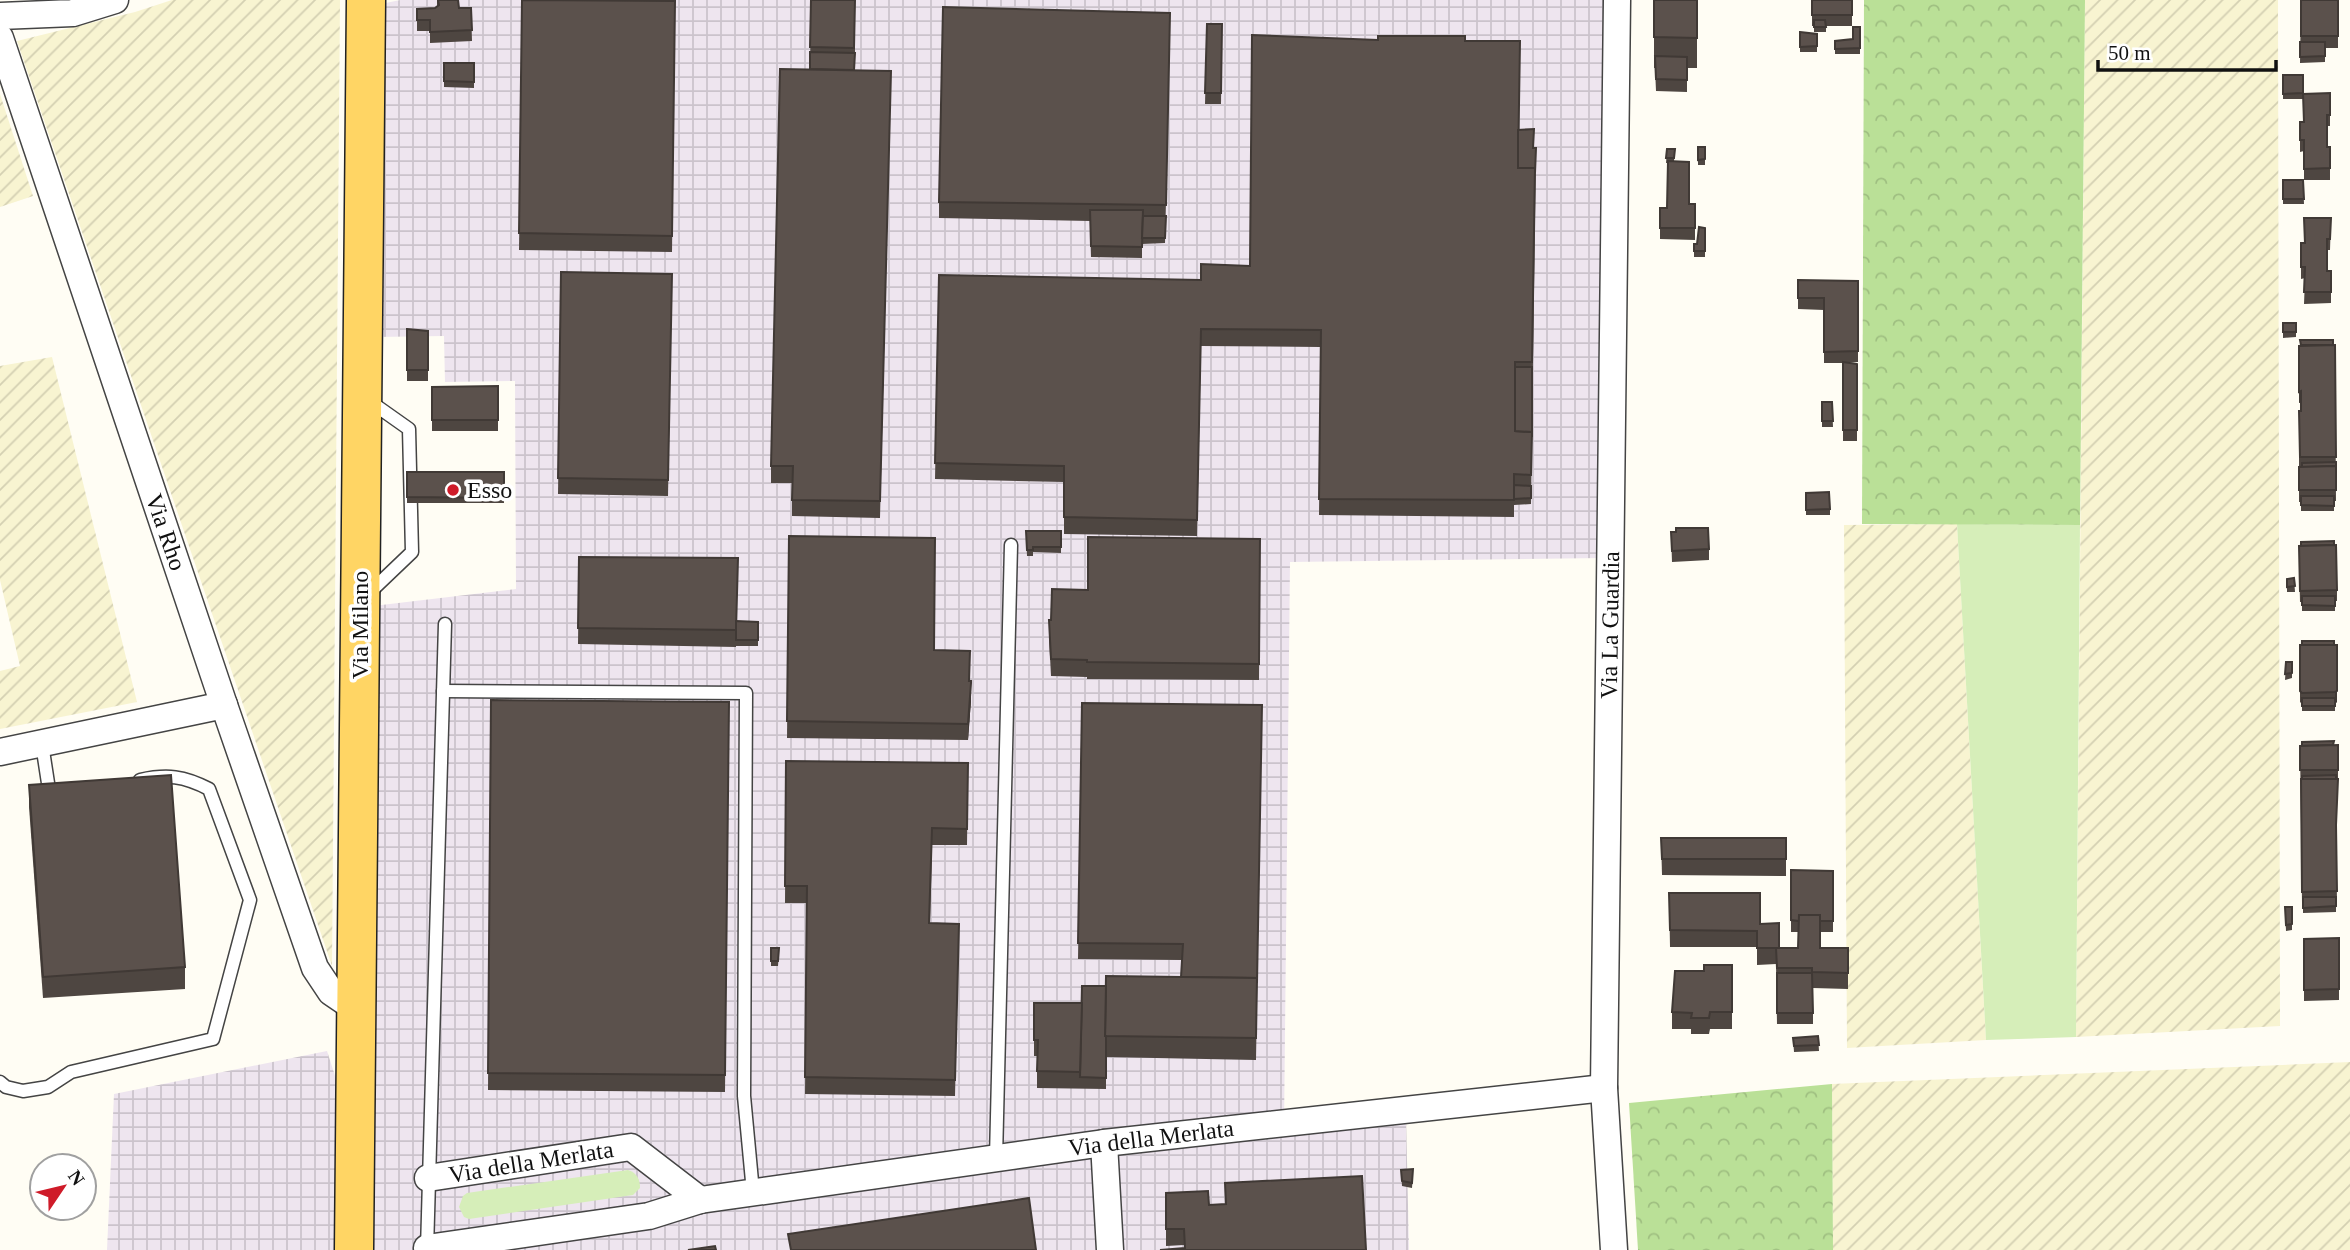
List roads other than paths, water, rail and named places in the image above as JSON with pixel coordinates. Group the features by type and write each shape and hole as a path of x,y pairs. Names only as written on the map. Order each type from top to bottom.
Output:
{"main road":[{"name":"Via Milano","path":"354,1250 366,0"}],"street":[{"path":"0,16 73,13 114,0"},
{"name":"Via La Guardia","path":"1614,1250 1604,1088 1618,0"},
{"name":"Via Rho","path":"0,38 315,968 331,992 356,1009"},
{"path":"0,752 224,705"},
{"name":"Via della Merlata","path":"427,1249 649,1216 701,1200 1104,1143 1604,1088"},
{"path":"1104,1143 1110,1250"},
{"name":"Via della Merlata","path":"428,1178 631,1147 701,1200"}],"lane":[{"path":"360,602 412,552 409,429 362,396"},
{"path":"996,1158 1011,545"},
{"path":"427,1249 445,624"},
{"path":"443,691 746,694 744,1096 753,1192"},
{"path":"42,744 48,797 61,794"},
{"path":"0,1082 6,1087 23,1091 48,1087 71,1072 213,1039 250,900 209,789 192,781 163,775 125,782"}],"place":[{"name":"Esso","path":"453,490"}]}
